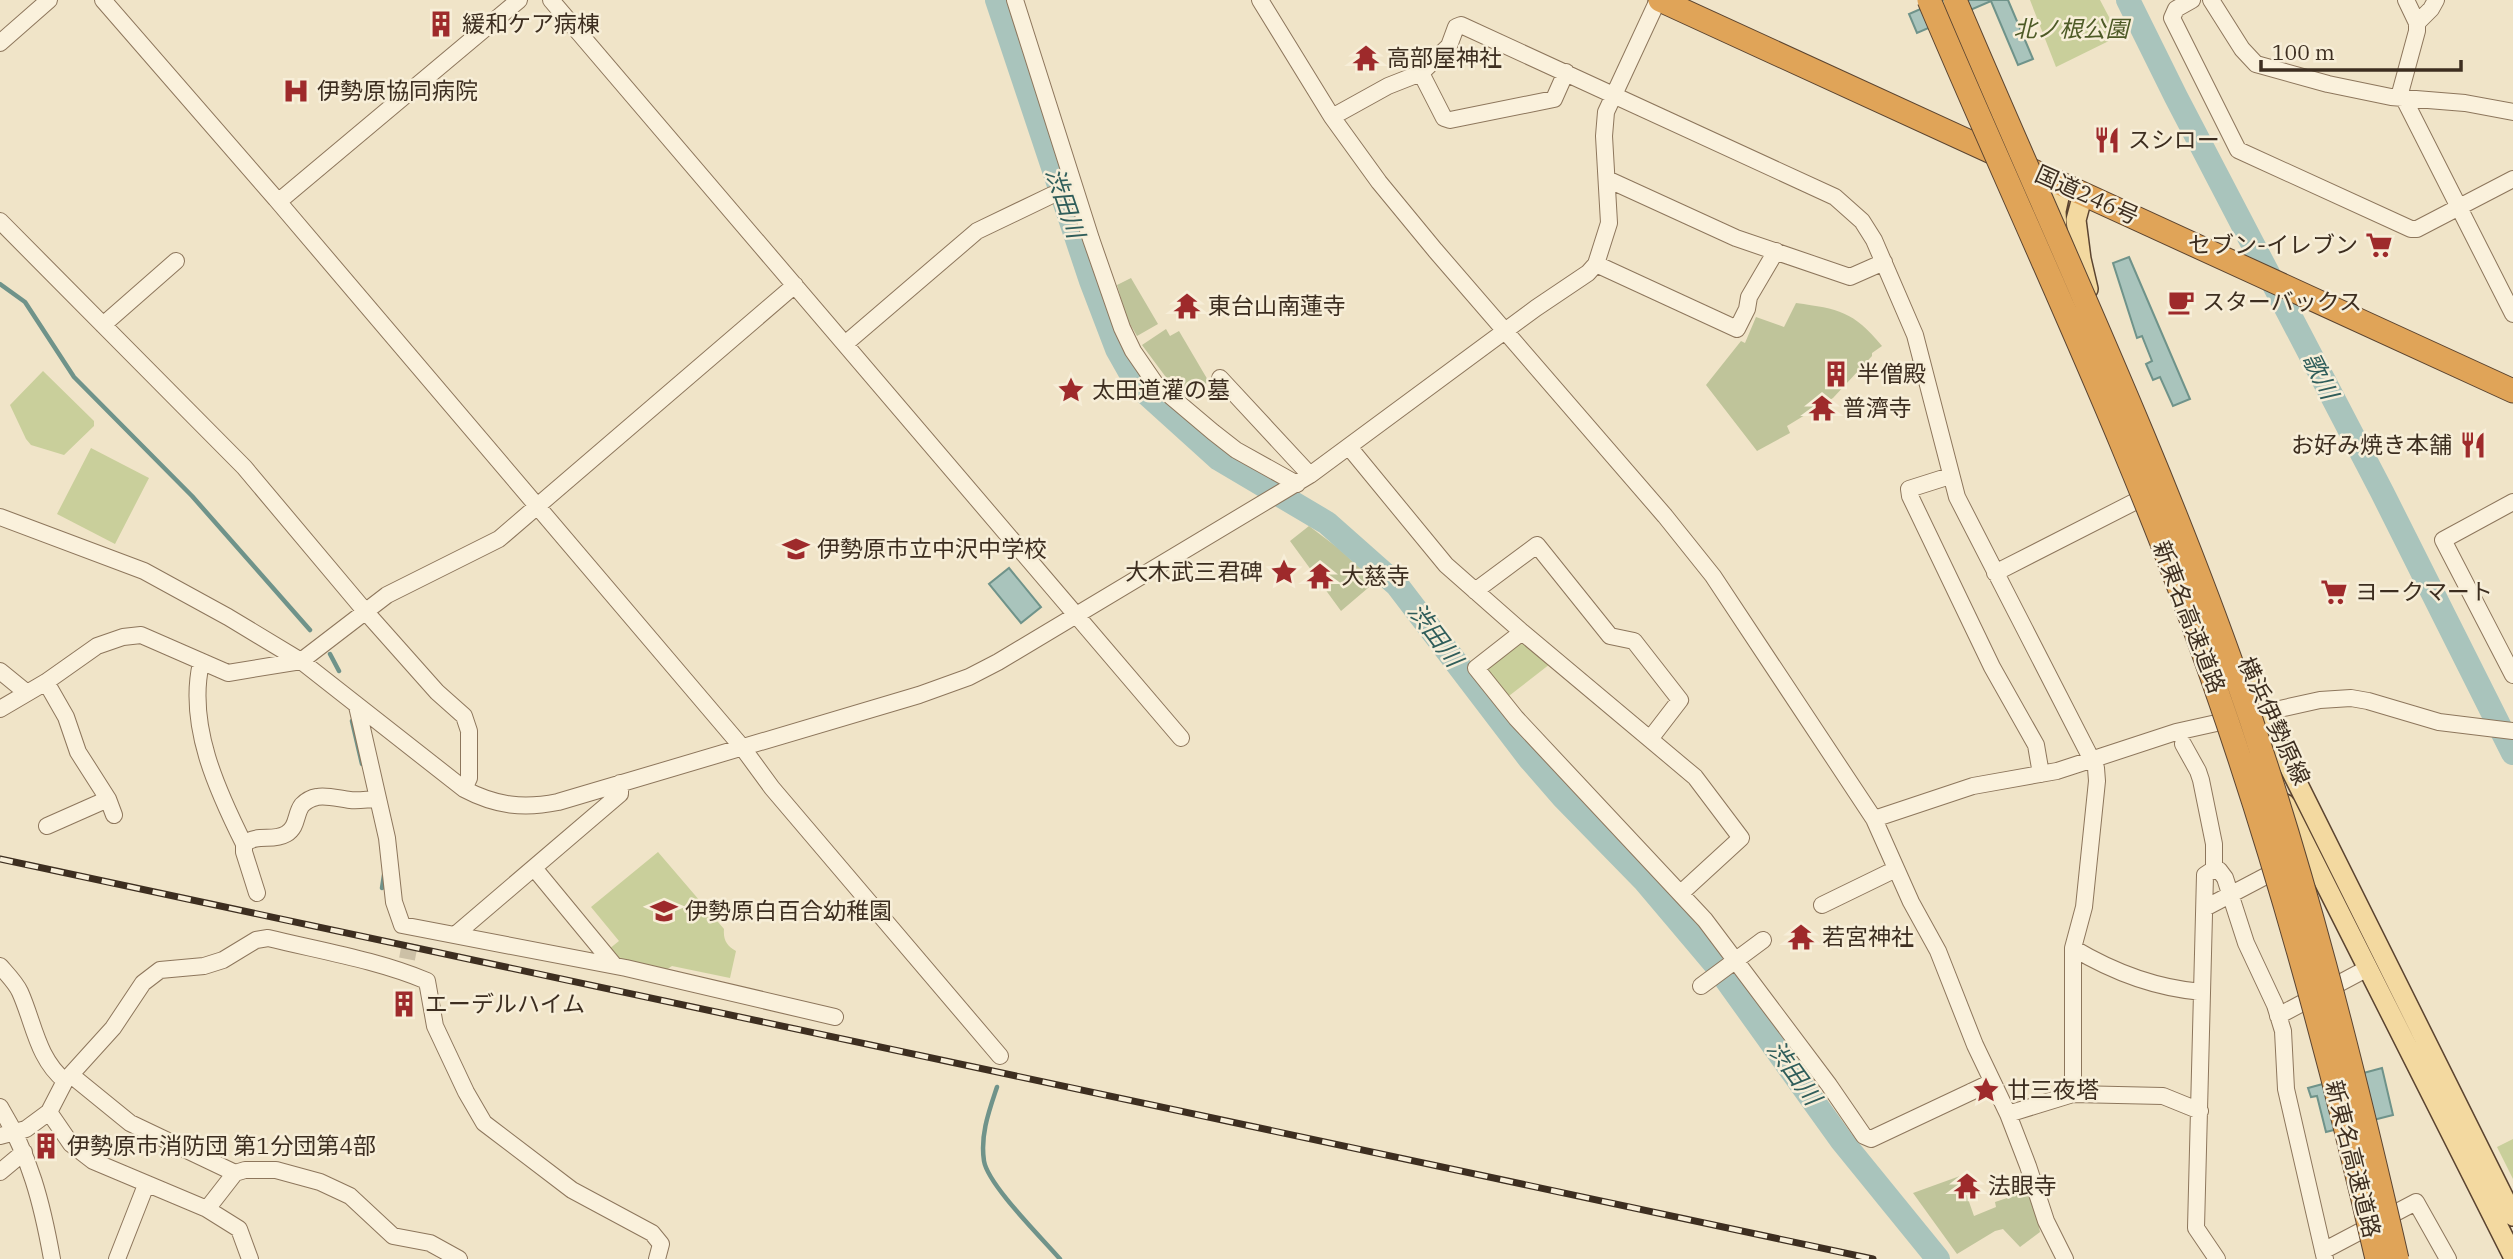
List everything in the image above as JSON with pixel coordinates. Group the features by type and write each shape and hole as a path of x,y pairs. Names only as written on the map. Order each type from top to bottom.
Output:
{"highway":[{"name":"国道246号","path":"1659,0 2513,391"},
{"name":"新東名高速道路","path":"1929,0 2089,365 2154,523 2214,681 2253,800 2319,1023 2376,1259"},
{"name":"新東名高速道路","path":"1955,0 2107,348 2175,512 2236,677 2307,902 2342,1031 2397,1259"}],"main road":[{"name":"横浜伊勢原線","path":"2072,189 2056,211 2063,261 2088,348 2148,495 2251,715 2513,1216"},
{"name":"横浜伊勢原線","path":"2072,189 2081,259 2103,341 2251,715 2310,853 2513,1256"}],"street":[{"path":"0,43 49,0"},
{"path":"103,0 276,198 743,747 789,809 1000,1056"},
{"path":"276,198 284,197 519,0"},
{"path":"551,0 1181,738"},
{"path":"1015,0 1091,239 1122,328 1133,351 1155,383 1228,444 1300,482"},
{"path":"1261,0 1332,117 1379,182 1692,548 1782,678 1874,819 1938,951 2028,1166 2046,1221 2065,1259"},
{"path":"0,517 144,571 228,617 301,662 464,789 497,803 530,807 558,802 919,695 969,677 1300,482 1588,273 1596,264 1609,223 1604,136 1606,112 1659,0"},
{"path":"2192,0 2176,9 2172,18 2238,150 2411,229 2417,229 2513,179"},
{"path":"2211,0 2242,49 2256,64 2329,84 2513,112"},
{"path":"2406,0 2417,23"},
{"path":"2436,0 2417,23 2401,97 2513,314"},
{"path":"1332,117 1388,86 1421,73 1449,46 1464,8"},
{"path":"1457,27 1461,25 1613,93 1835,197 1862,221 1884,262 1915,335 1957,497 2093,758 2097,781 2084,907 2073,948 2073,1094"},
{"path":"1421,73 1444,118 1450,120 1554,99 1566,72"},
{"path":"1607,179 1736,238 1850,276 1884,262"},
{"path":"845,344 977,231 1052,195"},
{"path":"1,223 244,467 365,611 437,692 464,716 467,722 469,778 464,789"},
{"path":"1596,264 1737,329 1747,309 1749,297 1776,251"},
{"path":"103,325 176,261"},
{"path":"0,709 46,682 97,646 123,636 141,635 228,673 301,662 365,611 412,581 499,539 795,285"},
{"path":"1220,378 1300,482"},
{"path":"1349,447 1446,565 1695,778 1741,838 1681,894"},
{"path":"1951,476 1909,489 1910,496 1992,667 2036,746 2041,774"},
{"path":"1995,573 2148,495"},
{"path":"2513,502 2443,540 2513,675"},
{"path":"1475,591 1537,545 1610,636 1634,641 1680,700 1650,739"},
{"path":"1522,632 1476,668 1516,718 1705,920 1864,1136 1871,1139 1992,1082"},
{"path":"201,663 196,687 204,740 214,780 244,844 257,893"},
{"path":"0,671 27,693"},
{"path":"46,682 66,717 78,752 111,807 47,826"},
{"path":"1874,819 1961,790 2041,774 2150,739 2320,700 2351,698 2389,706 2431,721 2513,731"},
{"path":"357,706 390,855 394,902 402,925 412,933 456,935 614,965 835,1017"},
{"path":"2183,744 2201,780 2214,844 2214,869"},
{"path":"456,935 620,794 620,783"},
{"path":"244,844 261,836 275,838 288,833 294,827 299,810 306,801 317,797 378,799"},
{"path":"2204,908 2310,853"},
{"path":"534,868 614,965"},
{"path":"1822,905 1896,869"},
{"path":"2214,869 2223,873 2246,943 2278,1016 2285,1044 2288,1100 2324,1255 2416,1202 2448,1259"},
{"path":"2214,869 2205,875 2196,1228 2217,1259"},
{"path":"8,1134 33,1125 49,1112 68,1078 113,1028 143,983 160,970 204,966 223,960 256,940 268,938 406,965 428,981 435,1026 484,1123 572,1190 652,1233 661,1244 657,1259"},
{"path":"1701,986 1763,940"},
{"path":"2073,948 2107,968 2136,978 2171,989 2202,992"},
{"path":"0,965 19,990 37,1042 56,1073 68,1078 130,1123 235,1173"},
{"path":"2278,1016 2368,968"},
{"path":"2007,1114 2073,1094 2163,1096 2200,1111"},
{"path":"0,1107 8,1134 24,1152 39,1194 52,1259"},
{"path":"49,1112 71,1144 93,1161 207,1209 239,1229 250,1259"},
{"path":"0,1172 24,1152"},
{"path":"207,1209 235,1173 244,1170 276,1170 320,1182 350,1196 393,1236 430,1243 459,1259"},
{"path":"117,1259 146,1185"}],"green space":[{"name":"北ノ根公園","path":"2030,0 2100,0 2119,36 2056,67"},
{"path":"1131,278 1158,324 1137,336 1127,319 1117,285"},
{"path":"1796,303 1824,307 1844,314 1862,325 1882,346 1872,353 1833,398 1787,426 1790,433 1757,451 1706,385 1741,341 1745,343 1756,317 1784,327"},
{"path":"1166,329 1170,336 1179,331 1209,382 1184,394 1168,380 1142,345"},
{"path":"43,371 94,421 94,426 64,455 31,445 10,405"},
{"path":"91,448 149,478 115,544 57,514"},
{"path":"1309,526 1375,582 1341,611 1290,541"},
{"path":"1519,639 1550,664 1505,699 1485,666"},
{"path":"658,852 724,929 726,942 736,951 730,978 672,966 663,972 620,962 609,949 619,941 591,907"},
{"path":"2513,1139 2513,1179 2497,1147"},
{"path":"1960,1176 1974,1216 1996,1207 1995,1202 2028,1191 2040,1232 2020,1247 2003,1229 1995,1231 1957,1254 1913,1193"}],"water":[{"path":"1941,0 2008,0 2033,59 2018,65 1991,1 1917,33 1909,14"},
{"path":"2129,257 2190,399 2173,406 2160,377 2153,380 2146,364 2152,361 2142,336 2137,338 2113,263"},
{"path":"1009,568 1041,607 1021,623 989,584"},
{"path":"2382,1068 2393,1115 2326,1132 2317,1096 2311,1097 2308,1088"}],"waterway":[{"name":"渋田川","path":"997,0 1091,281 1117,349 1130,372 1146,393 1219,459 1327,523 1397,585 1529,758 1644,880 1715,964 1842,1141 1938,1259"},
{"name":"歌川","path":"2128,0 2382,492 2513,753"},
{"path":"0,284 25,302 74,377 192,496 310,630"},
{"path":"330,654 339,671"},
{"path":"352,721 362,764"},
{"path":"382,888 384,875"},
{"path":"997,1087 984,1132 984,1161 1005,1197 1060,1259"}],"tunnel":[{"path":"407,959 411,938"}],"railway":[{"path":"0,859 1873,1259"}],"place":[{"name":"緩和ケア病棟","path":"441,24"},
{"name":"高部屋神社","path":"1366,58"},
{"name":"伊勢原協同病院","path":"296,91"},
{"name":"スシロー","path":"2107,140"},
{"name":"セブン-イレブン","path":"2379,245"},
{"name":"スターバックス","path":"2181,302"},
{"name":"東台山南蓮寺","path":"1187,306"},
{"name":"半僧殿","path":"1836,374"},
{"name":"太田道灌の墓","path":"1071,390"},
{"name":"普濟寺","path":"1822,408"},
{"name":"お好み焼き本舗","path":"2473,445"},
{"name":"伊勢原市立中沢中学校","path":"796,549"},
{"name":"大木武三君碑","path":"1284,572"},
{"name":"大慈寺","path":"1320,576"},
{"name":"ヨークマート","path":"2334,592"},
{"name":"伊勢原白百合幼稚園","path":"664,911"},
{"name":"若宮神社","path":"1801,937"},
{"name":"エーデルハイム","path":"404,1004"},
{"name":"廿三夜塔","path":"1986,1090"},
{"name":"伊勢原市消防団 第1分団第4部","path":"46,1146"},
{"name":"法眼寺","path":"1967,1186"}]}
